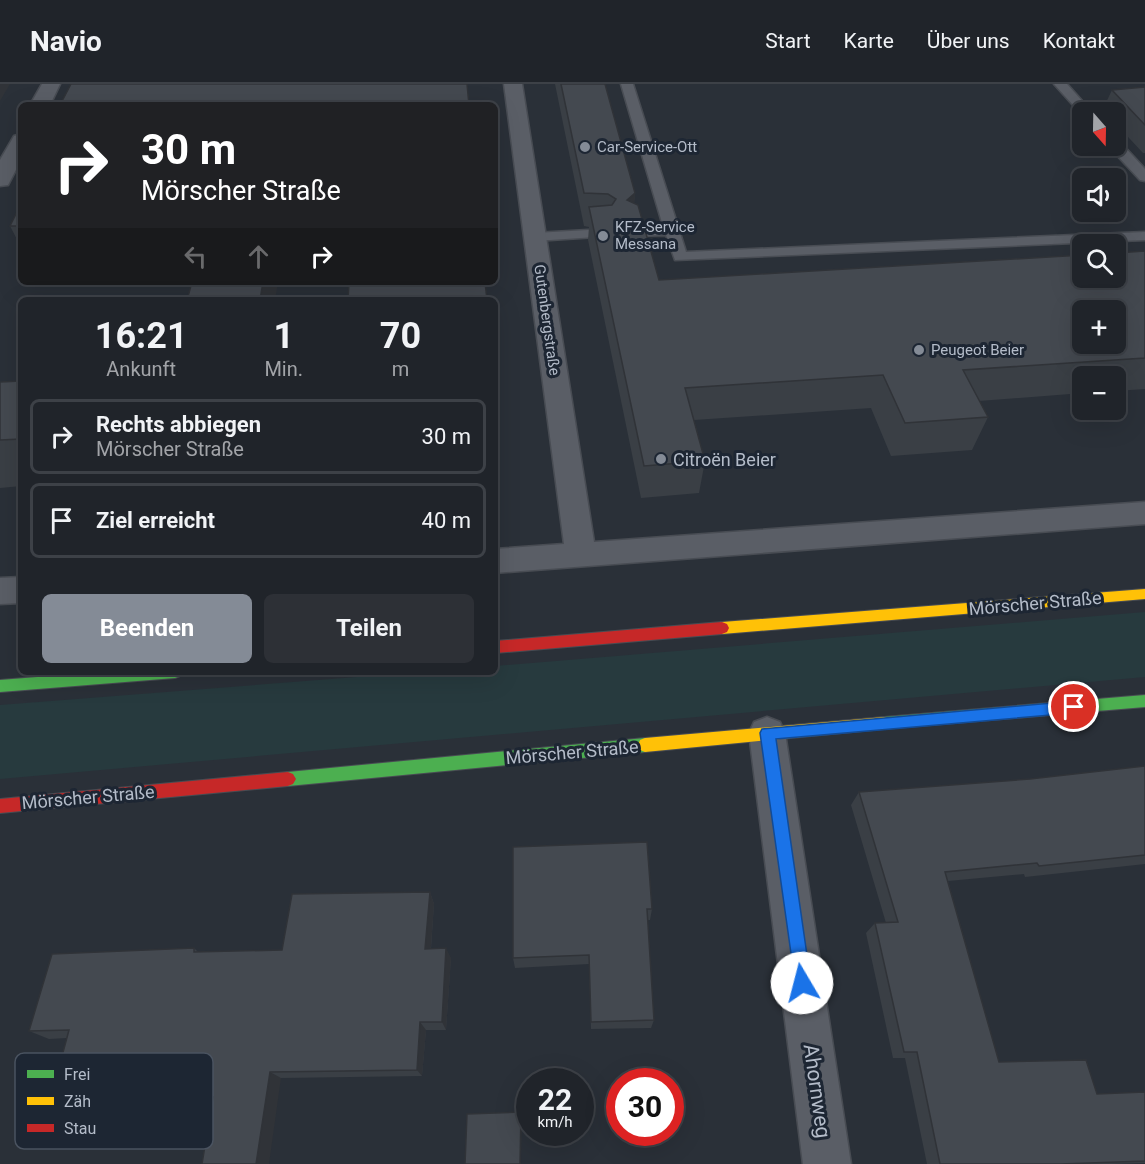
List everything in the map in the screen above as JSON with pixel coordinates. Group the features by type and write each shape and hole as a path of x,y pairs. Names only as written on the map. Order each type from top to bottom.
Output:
{"street":[{"path":"42,102 51,84"},
{"name":"Gutenbergstraße","path":"513,84 581,555"},
{"path":"0,180 18,146"},
{"path":"498,561 1145,513"},
{"path":"0,591 18,590"},
{"name":"Mörscher Straße","path":"498,647 1145,594"},
{"path":"0,686 138,675"},
{"name":"Mörscher Straße","path":"0,806 767,733 1145,701"},
{"name":"Ahornweg","path":"767,733 827,1164"}],"lane":[{"path":"627,84 680,257 1145,236"},
{"path":"1060,84 1077,102"},
{"path":"1125,156 1145,177"},
{"path":"634,232 672,230"},
{"path":"535,237 606,233"}],"green space":[{"path":"1145,612 1145,677 0,779 0,705 383,675 498,675 498,666"}],"building":[{"path":"71,84 467,84 469,102 62,102"},
{"path":"561,84 605,84 635,193 627,200 638,205 659,280 1072,256 1072,288 1126,288 1126,252 1145,251 1145,358 963,370 988,417 905,423 883,375 685,388 705,461 644,466 589,207 612,205 616,199 608,194 584,193"},
{"path":"1145,87 1145,125 1126,105 1126,102 1112,90"},
{"path":"18,210 18,226 10,226"},
{"path":"191,285 262,285 260,297 188,297"},
{"path":"349,285 485,285 487,297 348,297"},
{"path":"18,381 18,439 0,440 0,382"},
{"path":"1145,766 1145,855 1039,866 1037,863 945,872 999,1062 1086,1060 1097,1094 1145,1092 1145,1161 940,1164 917,1052 904,1052 875,923 898,922 859,792 1030,779"},
{"path":"647,842 652,909 647,909 654,1020 591,1022 589,955 513,958 513,847"},
{"path":"430,892 425,949 446,948 442,1022 420,1022 417,1070 270,1072 256,1164 202,1164 204,1149 213,1149 213,1053 63,1053 69,1030 29,1031 52,954 194,948 194,952 282,950 292,894"},
{"path":"516,1112 516,1146 520,1146 520,1164 465,1164 467,1114"}],"traffic: fast":[{"path":"0,686 138,675"},
{"path":"884,723 1145,701"},
{"path":"288,779 645,745"}],"traffic: slow":[{"path":"722,628 1145,594"},
{"path":"645,745 884,723"}],"traffic: jam":[{"path":"498,647 722,628"},
{"path":"0,806 288,779"}],"place":[{"name":"Car-Service-Ott","path":"585,147"},
{"name":"KFZ-Service Messana","path":"603,236"},
{"name":"Peugeot Beier","path":"919,350"},
{"name":"Citroën Beier","path":"661,459"}],"route":[{"path":"802,983 767,733 1074,707"}]}
